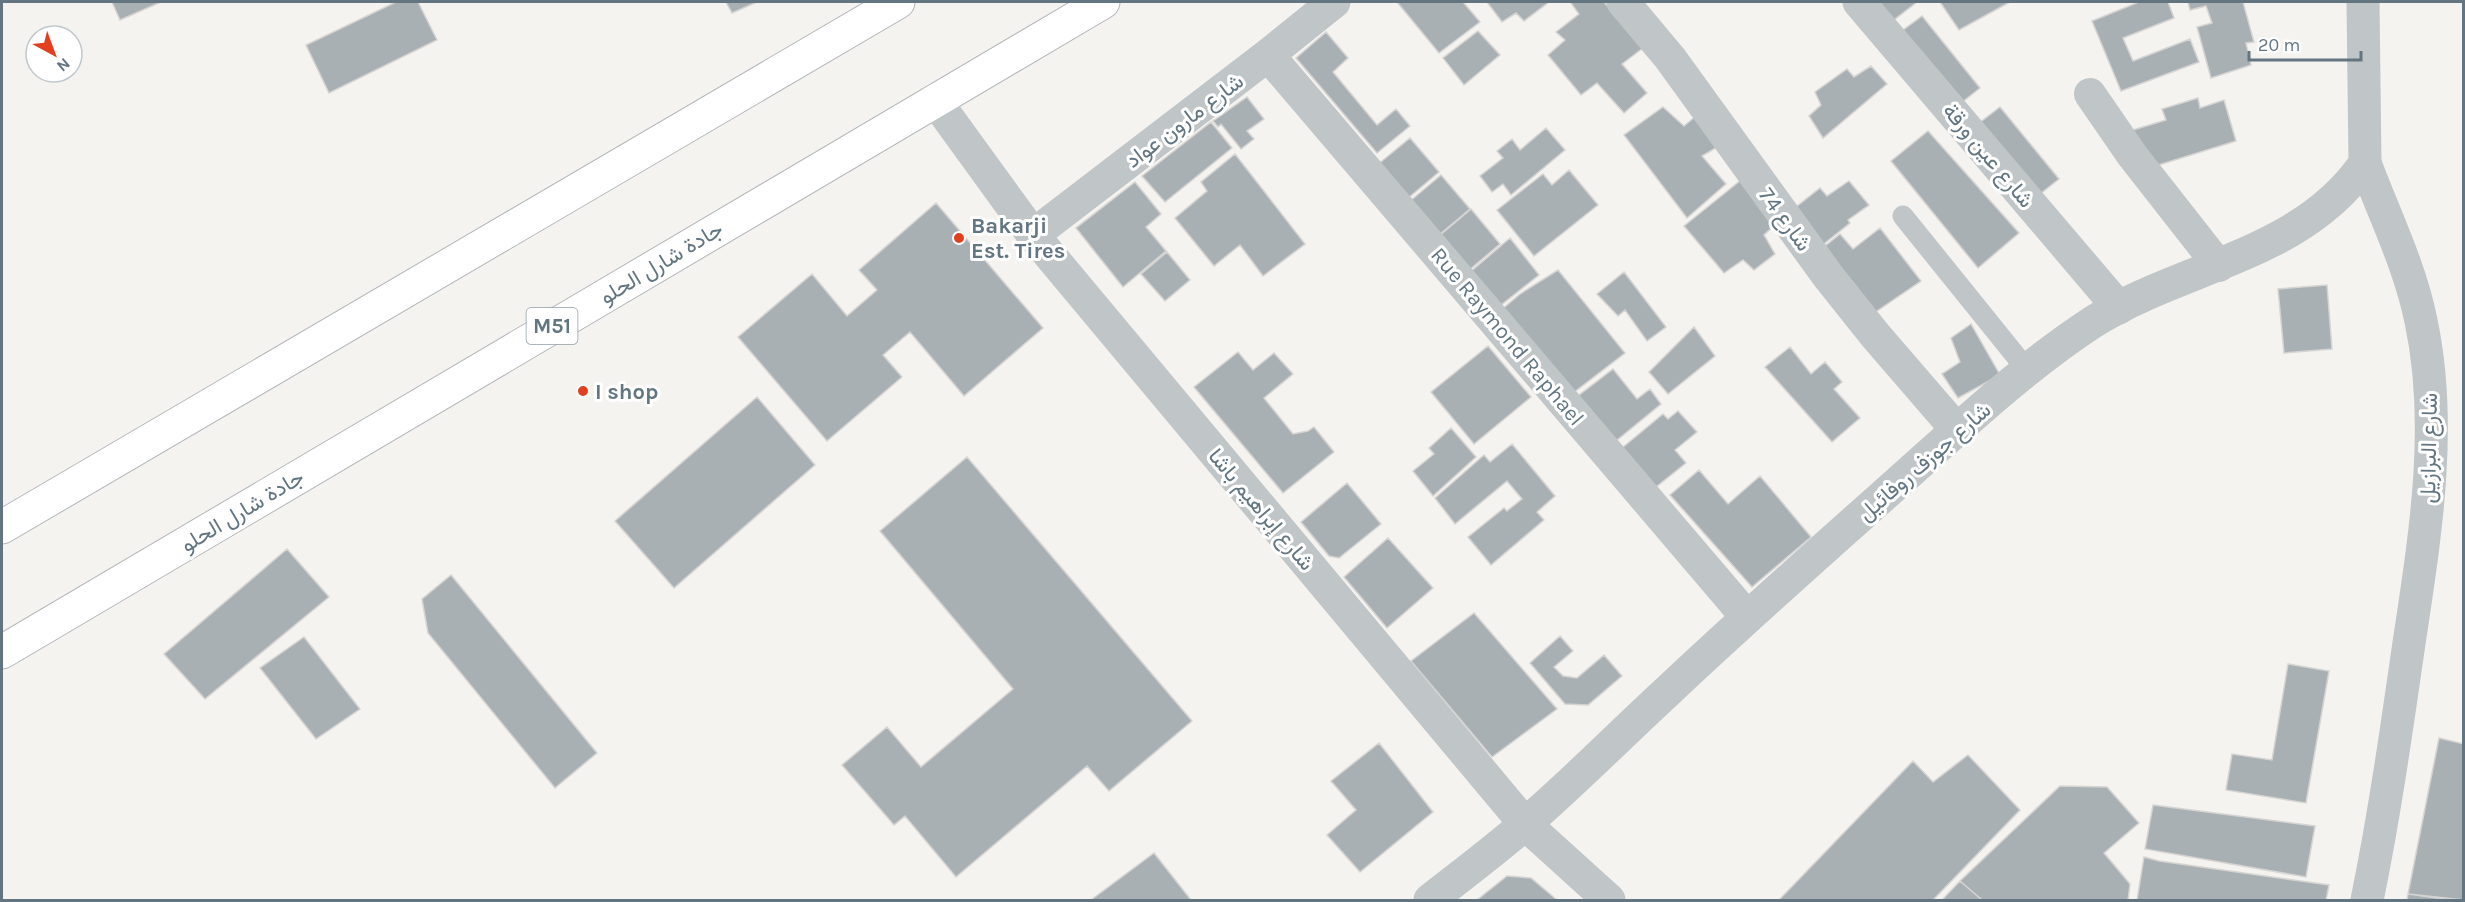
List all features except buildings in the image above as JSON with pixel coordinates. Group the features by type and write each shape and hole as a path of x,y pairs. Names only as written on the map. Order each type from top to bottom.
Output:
{"highway":[{"name":"جادة شارل الحلو","path":"2,652 1103,2"},
{"path":"2,527 892,3"}],"street":[{"name":"شارع مارون عواد","path":"1033,235 1334,2"},
{"name":"شارع 74","path":"1623,2 1670,58 1794,231 1851,306 1957,430"},
{"name":"شارع عين ورقة","path":"1859,2 2119,308"},
{"name":"شارع البرازيل","path":"2363,2 2365,163 2405,267 2421,321 2430,392 2431,453 2419,575 2367,900"},
{"name":"Rue Raymond Raphael","path":"1268,55 1748,617"},
{"path":"2090,94 2132,154 2219,266"},
{"name":"شارع إبراهيم باشا","path":"935,100 1033,235 1525,824 1609,900"},
{"name":"شارع جوزف روفائيل","path":"1430,900 1525,824 1748,617 1957,430 2028,371 2092,323 2119,308 2271,242 2310,217 2342,191 2365,163"}],"lane":[{"path":"1903,216 2028,371"}],"place":[{"name":"Bakarji Est. Tires","path":"959,238"},
{"name":"I shop","path":"583,391"}]}
